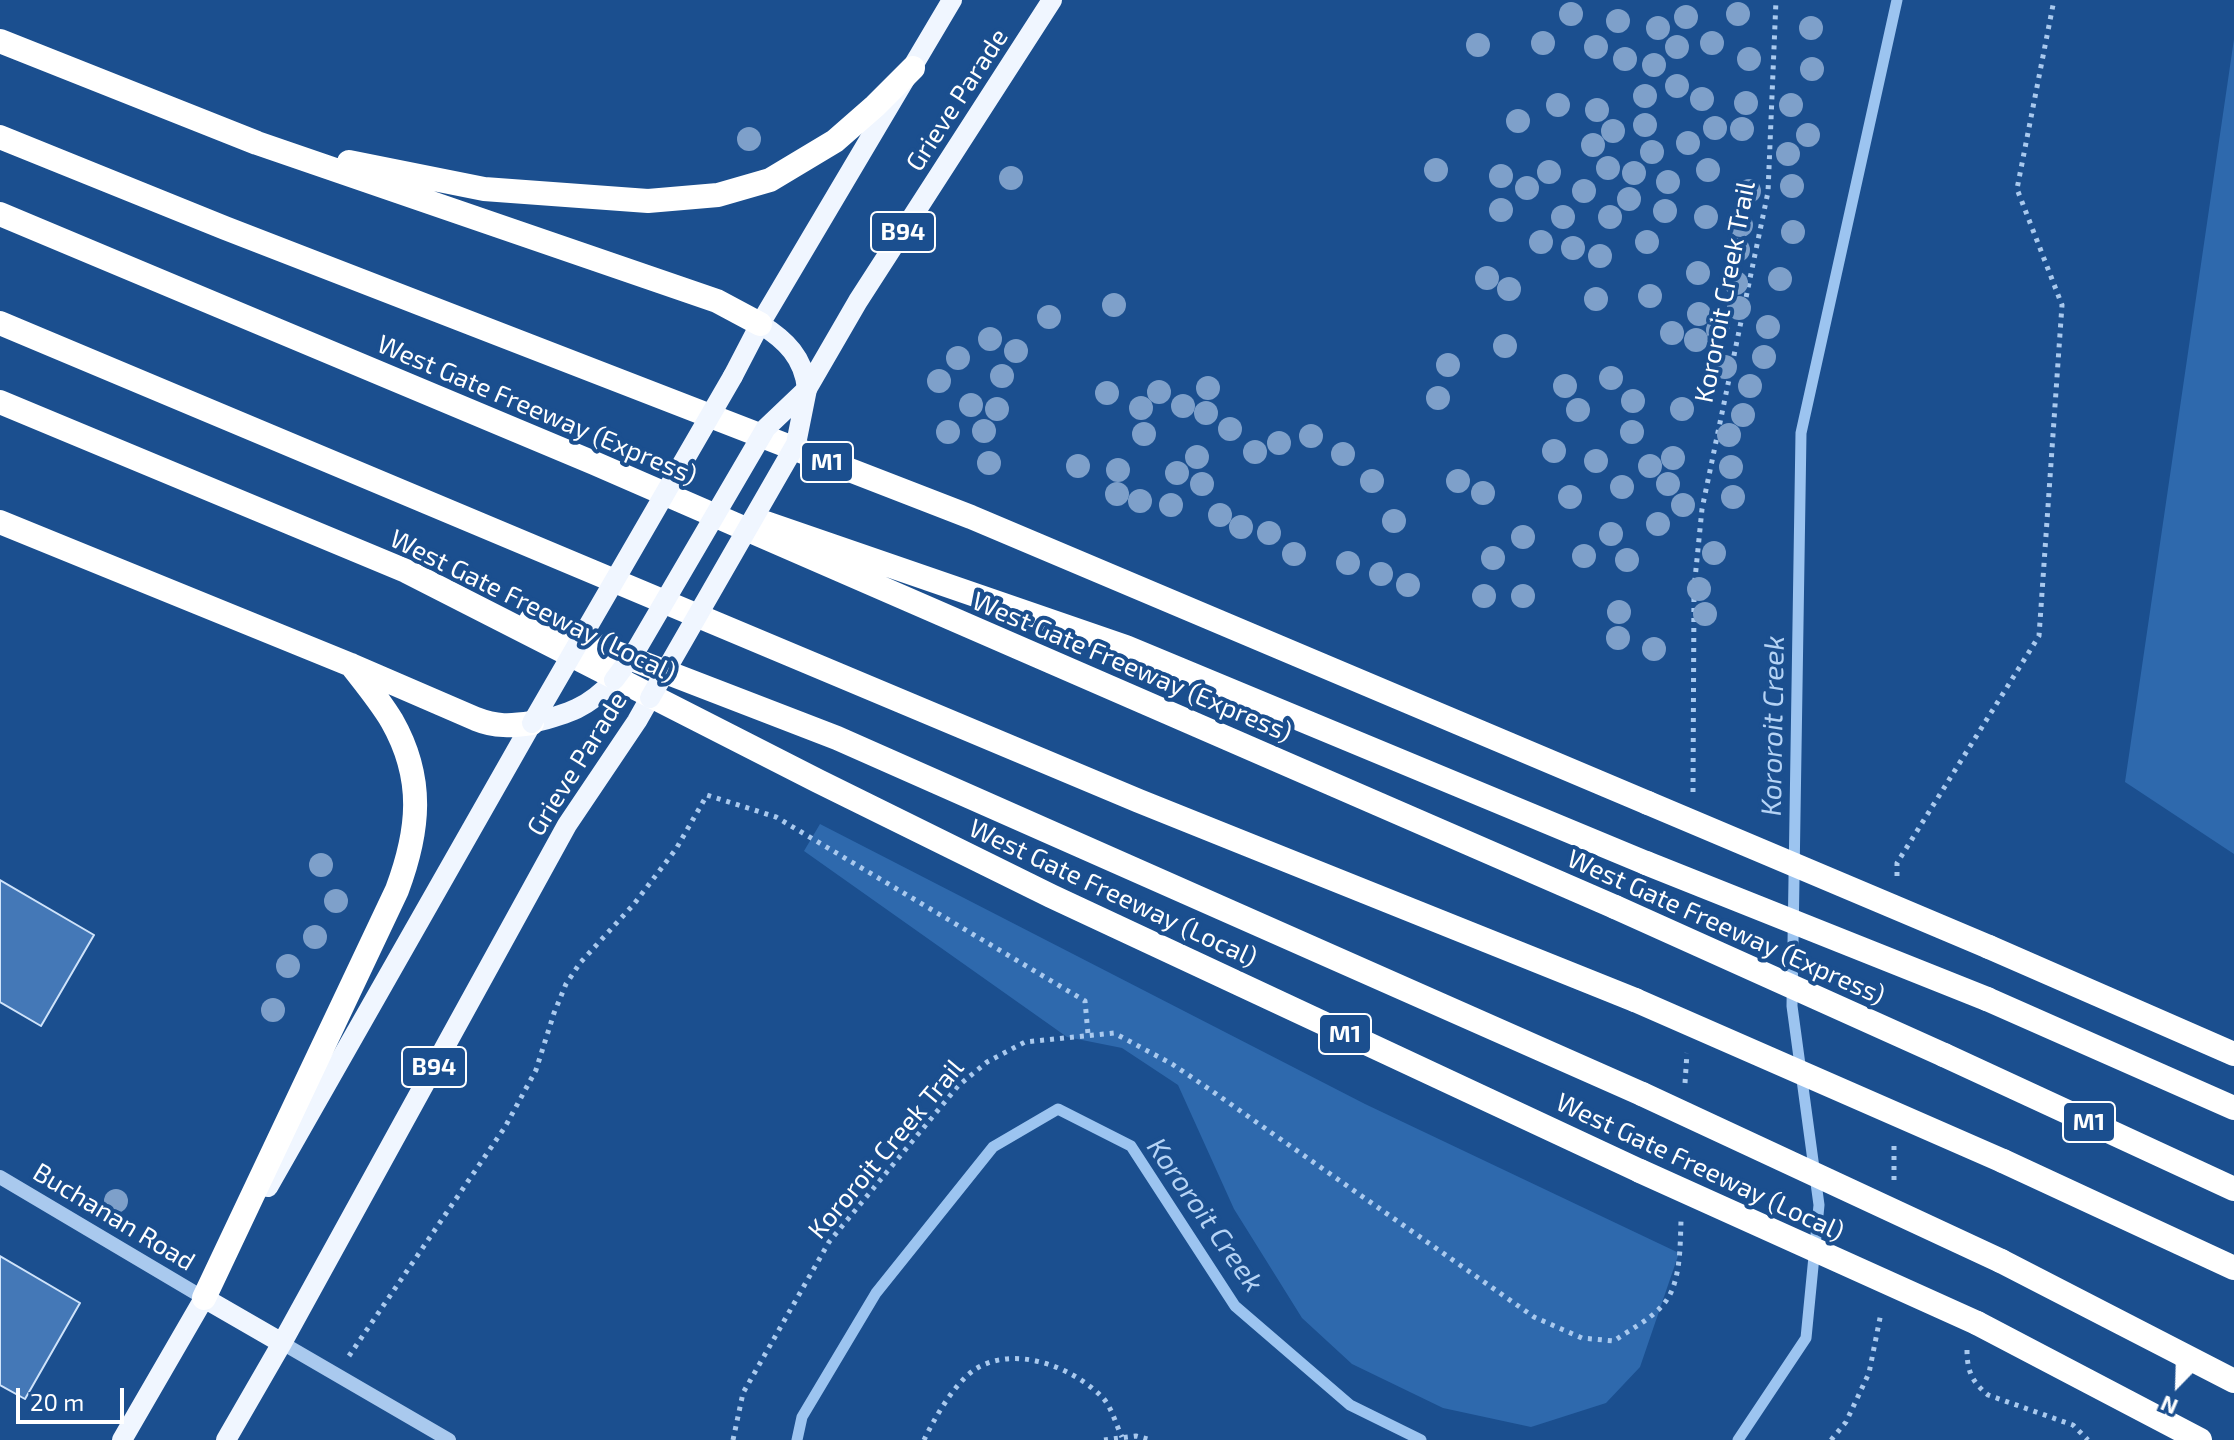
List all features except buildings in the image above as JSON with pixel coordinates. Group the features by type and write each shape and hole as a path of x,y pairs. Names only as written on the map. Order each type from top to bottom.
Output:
{"highway":[{"path":"0,41 257,143 717,301 760,324"},
{"path":"257,143 484,189 648,201 718,195 770,180 835,141 913,68"},
{"name":"M1","path":"0,137 225,228 971,517 1989,947 2234,1054"},
{"name":"West Gate Freeway (Express)","path":"0,214 594,463 1615,907 2234,1189"},
{"path":"0,323 1139,801 1635,1000 2003,1161 2234,1268"},
{"name":"West Gate Freeway (Local)","path":"0,402 406,571 1051,896 1640,1171 1977,1323 2200,1440"},
{"path":"594,463 1126,647 1646,863 1987,999 2234,1108"},
{"path":"0,522 490,724 509,727 532,723"},
{"path":"406,571 837,738 1642,1094 2001,1261 2234,1381"},
{"path":"204,1298 397,890 409,858 416,819 416,788 405,747 391,720 351,665"}],"main road":[{"name":"Grieve Parade","path":"122,1440 760,324 952,0"},
{"name":"Grieve Parade","path":"226,1440 567,825 637,721 796,444 807,389 858,301 1052,0"},
{"path":"532,723 567,714 588,704 614,680 635,652 766,428 807,389 801,362 786,343 760,324"},
{"path":"204,1298 282,1343"}],"street":[{"name":"Buchanan Road","path":"0,1177 204,1298"},
{"path":"282,1343 449,1440"}],"path":[{"name":"Kororoit Creek Trail","path":"1694,589 1702,509 1768,192 1776,0"},
{"path":"1897,879 1897,863 2039,636 2062,305 2017,189 2054,0"},
{"path":"337,1375 505,1127 536,1070 566,984 580,963 634,904 676,849 707,795 776,817 1085,1001 1088,1034"},
{"name":"Kororoit Creek Trail","path":"733,1440 743,1393 829,1242 958,1086 987,1062 1025,1042 1114,1033 1172,1064 1212,1091"},
{"path":"1894,1144 1894,1190"},
{"path":"1831,1440 1846,1422 1869,1373 1881,1312"},
{"path":"924,1440 932,1423 972,1372 994,1360 1024,1359 1053,1365 1085,1383 1105,1400 1122,1437"},
{"path":"1104,1440 1136,1436 1152,1440"}],"shaded area":[{"path":"2234,39 2234,854 2125,782"},
{"path":"820,824 1365,1104 1679,1253 1640,1367 1606,1403 1531,1427 1443,1408 1352,1364 1302,1318 1234,1209 1178,1085 1122,1048 1067,1037 804,851"}],"waterway":[{"name":"Kororoit Creek","path":"1738,1440 1806,1338 1819,1205 1792,1006 1801,433 1897,0"},
{"name":"Kororoit Creek","path":"797,1440 802,1417 876,1293 993,1147 1058,1109 1131,1146 1235,1306 1350,1405 1421,1440"}]}
